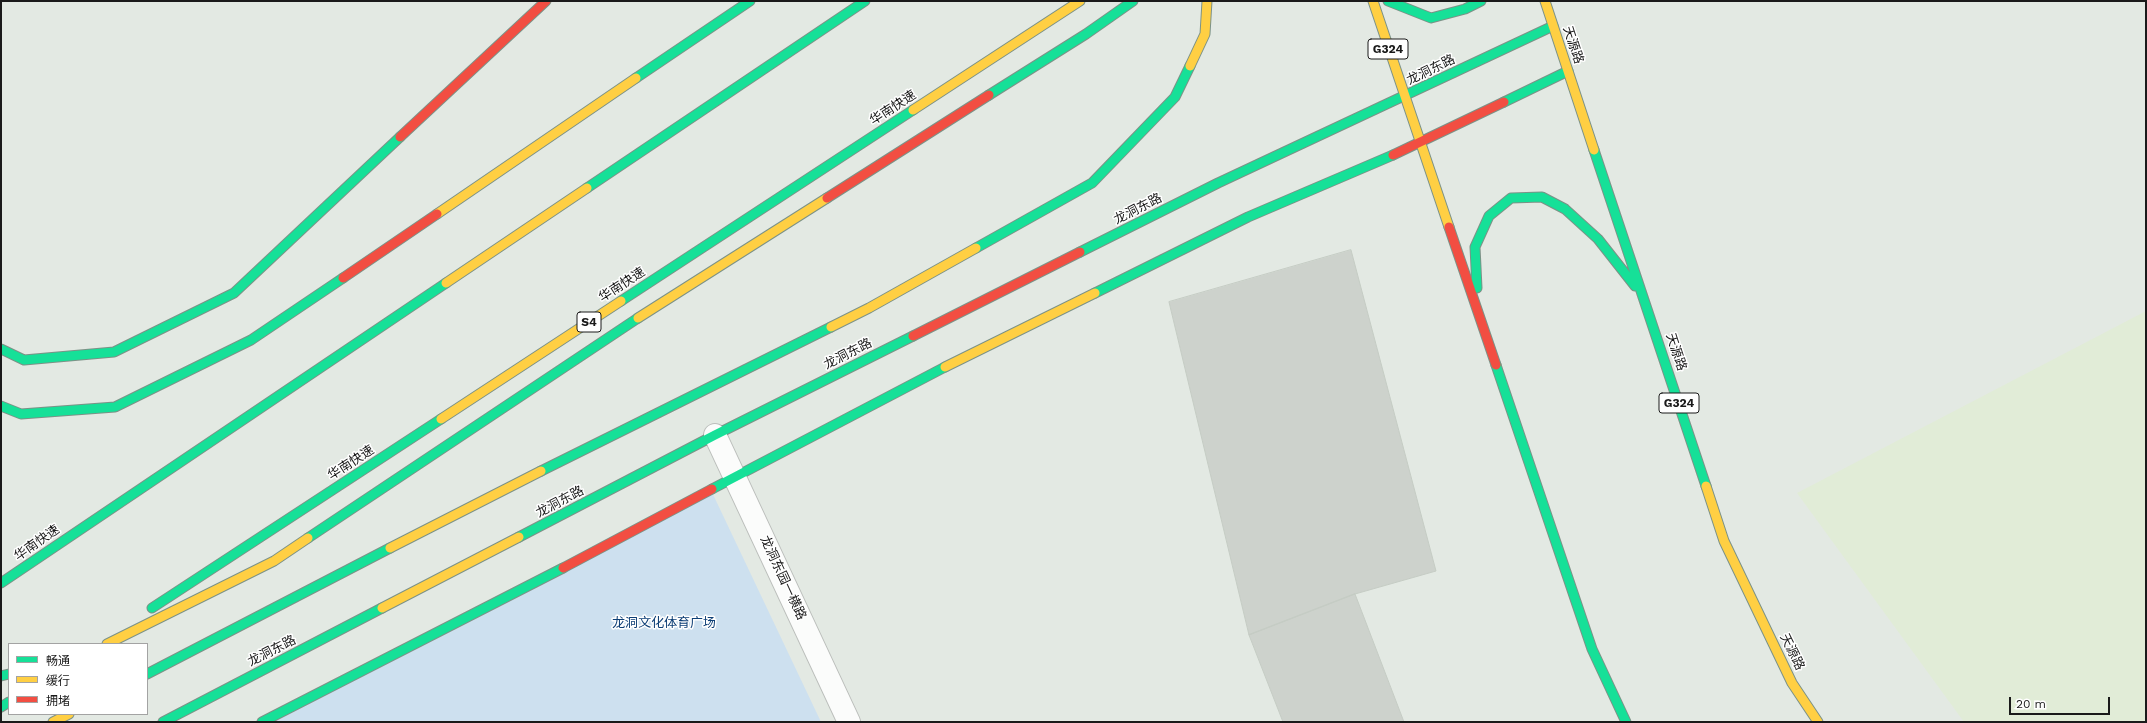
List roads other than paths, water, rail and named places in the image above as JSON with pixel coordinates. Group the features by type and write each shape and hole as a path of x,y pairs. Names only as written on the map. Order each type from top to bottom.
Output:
{"main road":[{"path":"1,349 24,360 114,352 234,293 546,1"},
{"path":"1,406 21,414 115,407 251,340 750,1"},
{"name":"华南快速","path":"1,583 111,507 865,1"},
{"name":"华南快速","path":"100,643 1080,1"},
{"path":"109,643 274,561 657,305 1086,34 1133,1"},
{"path":"148,673 489,497 869,308 1092,183 1175,98 1205,34 1207,1"},
{"name":"G324","path":"1373,1 1404,97 1592,649 1626,722"},
{"path":"1388,1 1431,18 1464,9 1480,1"},
{"name":"天源路","path":"1545,1 1724,541 1792,683 1818,722"},
{"name":"龙洞东路","path":"163,722 715,435 1218,183 1553,26"},
{"path":"262,722 424,640 959,360 1248,217 1420,143 1568,71"},
{"path":"1477,309 1475,247 1489,216 1511,198 1542,197 1565,209 1598,239 1644,298"},
{"path":"53,722 67,715"}],"street":[{"name":"龙洞东园一横路","path":"715,435 736,477 849,722"}],"park label":[{"name":"龙洞文化体育广场","path":"664,623"}]}
